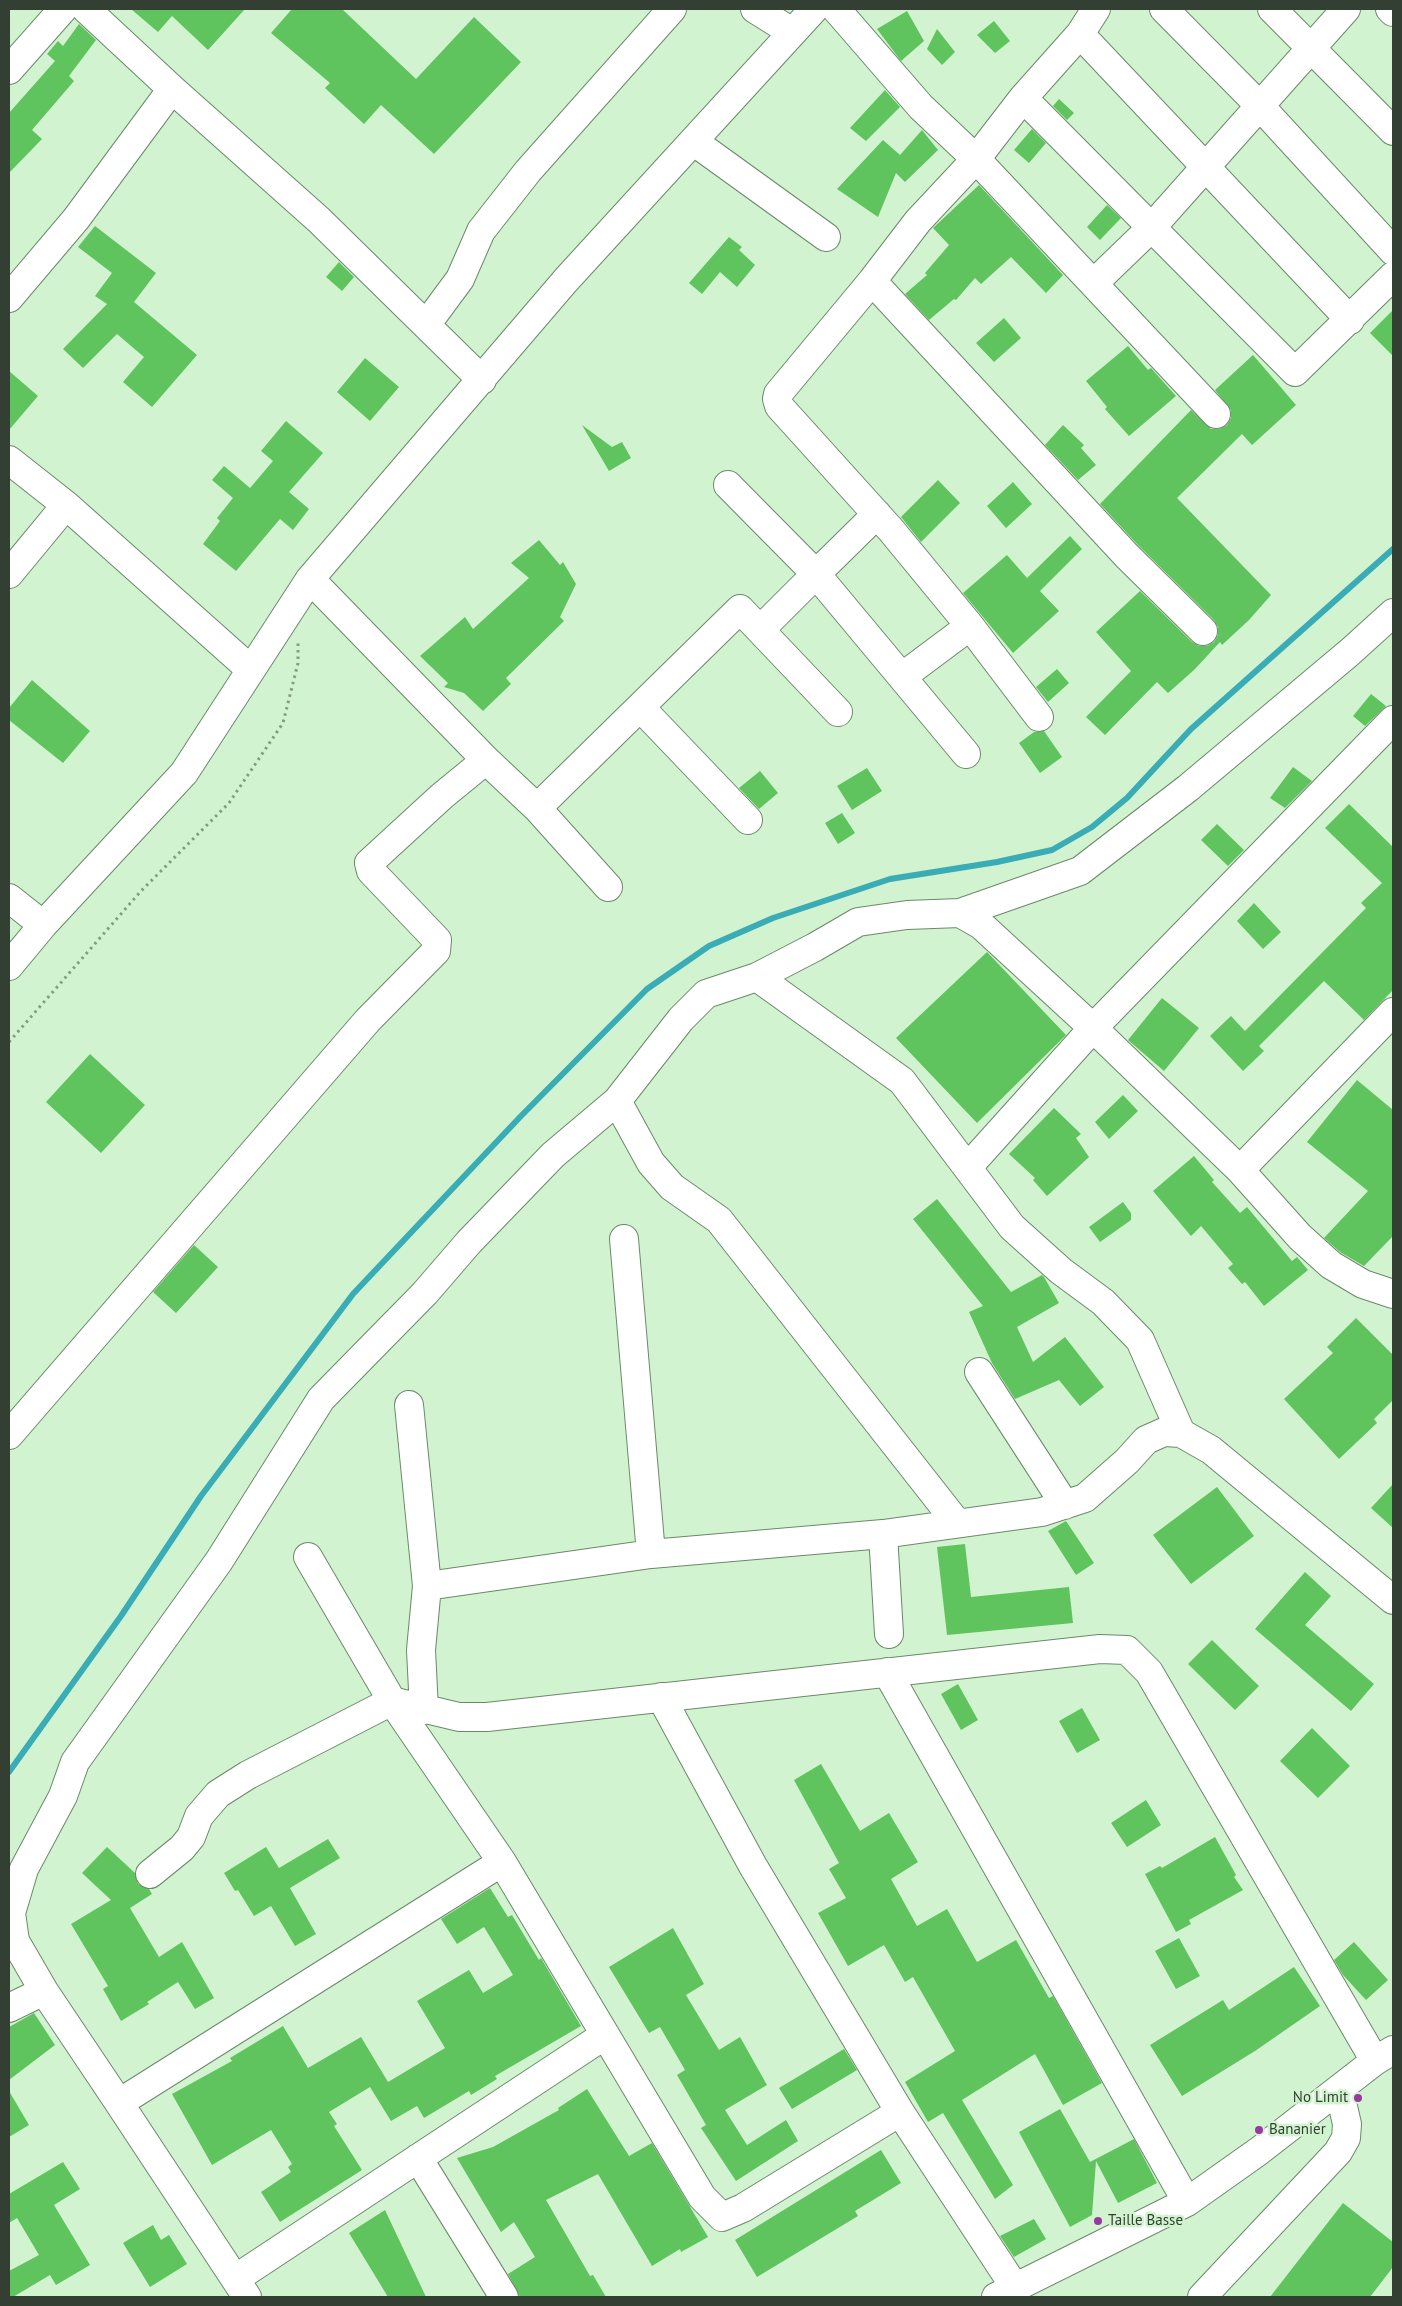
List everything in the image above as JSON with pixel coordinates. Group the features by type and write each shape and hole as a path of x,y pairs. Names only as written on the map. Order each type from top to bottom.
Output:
{"street":[{"path":"9,70 63,9"},
{"path":"86,9 172,89 319,220 482,380"},
{"path":"426,324 460,279 481,231 492,216 528,171 672,9"},
{"path":"755,9 792,32"},
{"path":"9,966 43,925 184,774 250,669 310,579 566,280 814,9"},
{"path":"836,9 921,107 976,158 1216,414"},
{"path":"1039,717 970,626 877,514 779,406 777,399 778,394 872,282 918,221 976,158 1023,98 1080,34 1096,9"},
{"path":"1164,9 1259,105 1393,251"},
{"path":"1272,9 1393,131"},
{"path":"1094,283 1152,227 1204,166 1346,9"},
{"path":"1390,9 1393,12"},
{"path":"1080,34 1350,320"},
{"path":"9,298 76,219 172,89"},
{"path":"1023,98 1295,372 1393,276"},
{"path":"693,141 826,237"},
{"path":"872,282 1127,556 1202,632"},
{"path":"9,460 66,505 250,669"},
{"path":"728,485 816,574 904,676 966,754"},
{"path":"9,574 66,505"},
{"path":"761,629 877,514"},
{"path":"310,579 486,760 537,808 608,887"},
{"path":"537,808 740,609 838,712"},
{"path":"605,2035 418,2158 241,2288 44,1991 15,1941 11,1913 24,1869 63,1796 75,1762 220,1561 271,1476 321,1399 425,1294 469,1242 553,1155 617,1101 681,1019 706,994 757,977 858,922 907,915 960,913 1080,871 1188,788 1350,652 1393,613"},
{"path":"904,676 970,626"},
{"path":"640,707 748,820"},
{"path":"968,1167 1093,1028 1393,720"},
{"path":"9,1435 363,1027 436,951 437,940 371,871 369,863 442,796 486,760"},
{"path":"9,898 43,925"},
{"path":"960,913 981,925 1093,1028 1240,1170 1300,1237 1331,1265 1363,1284 1393,1294"},
{"path":"757,977 902,1081 1012,1226 1061,1271 1103,1302 1140,1340 1181,1433"},
{"path":"1240,1170 1393,1012"},
{"path":"617,1101 651,1164 672,1187 719,1220 957,1523"},
{"path":"624,1240 651,1554"},
{"path":"979,1372 1065,1505"},
{"path":"408,1405 427,1586 421,1650 424,1710"},
{"path":"427,1586 651,1554 883,1534 1042,1512 1085,1498 1127,1461 1146,1440 1164,1432 1181,1433 1211,1450 1393,1600"},
{"path":"883,1534 889,1634"},
{"path":"308,1557 392,1701 502,1862 702,2197 722,2217 742,2208 900,2112"},
{"path":"150,1874 182,1848 191,1837 199,1816 218,1794 248,1776 392,1701 459,1717 487,1717 661,1697 1100,1649 1127,1650 1149,1672 1384,2056 1259,2151 1187,2202 1005,2292 748,1857 661,1697"},
{"path":"887,1672 1187,2202"},
{"path":"119,2103 502,1862"},
{"path":"9,2008 44,1991"},
{"path":"1202,2297 1338,2152 1346,2138 1347,2124 1339,2089"},
{"path":"418,2158 504,2297"}],"path":[{"path":"9,1042 142,891 229,803 283,723 298,663 298,634"}],"building":[{"path":"131,9 245,9 208,50 172,16 158,32"},
{"path":"292,9 342,9 416,79 474,17 521,62 434,154 381,105 364,124 325,88 330,83 271,33"},
{"path":"907,11 924,41 901,61 877,29"},
{"path":"994,21 1010,41 995,53 977,35"},
{"path":"79,24 96,40 69,76 74,81 32,130 42,139 9,173 9,113 55,61 47,54 58,41 63,46"},
{"path":"937,29 955,52 942,65 927,49"},
{"path":"885,90 900,107 866,141 850,128"},
{"path":"1059,99 1074,113 1067,120 1053,106"},
{"path":"1032,129 1046,143 1029,163 1014,150"},
{"path":"922,130 938,150 905,182 896,173 878,217 837,189 883,140 900,155"},
{"path":"979,185 1063,275 1046,293 1011,257 981,284 975,278 956,300 954,299 929,320 905,294 927,275 925,273 949,245 933,228"},
{"path":"1107,205 1121,218 1100,240 1087,227"},
{"path":"95,226 156,273 134,302 197,355 152,407 123,382 144,357 117,334 83,368 63,349 107,304 95,296 112,273 78,247"},
{"path":"729,237 742,247 739,250 755,265 737,287 720,272 702,294 689,283"},
{"path":"339,262 354,277 342,291 326,277"},
{"path":"1393,310 1393,356 1370,333"},
{"path":"1004,318 1021,338 994,362 976,343"},
{"path":"1128,346 1148,370 1151,368 1176,396 1129,436 1105,409 1107,407 1086,381"},
{"path":"1253,355 1296,405 1252,445 1242,434 1177,498 1271,595 1249,620 1222,645 1220,642 1194,670 1168,693 1157,682 1105,735 1086,717 1131,671 1096,632 1140,591 1192,642 1199,646 1207,646 1214,642 1218,635 1218,627 1214,620 1138,545 1100,504 1191,410 1211,429 1219,429 1227,425 1231,418 1231,410 1215,390"},
{"path":"365,358 399,387 370,421 337,392"},
{"path":"9,371 38,396 9,430"},
{"path":"286,421 323,453 289,492 309,509 293,530 280,519 236,571 203,544 220,521 217,518 233,498 212,480 224,466 250,488 273,461 261,451"},
{"path":"582,425 612,447 622,442 631,458 609,471"},
{"path":"1063,425 1084,445 1081,448 1096,465 1078,480 1045,445"},
{"path":"938,480 960,503 921,542 901,517"},
{"path":"1013,482 1032,504 1006,528 987,506"},
{"path":"1070,536 1082,549 1040,591 1059,611 1013,653 963,593 1007,555 1027,578"},
{"path":"539,540 560,565 563,562 576,584 560,617 564,621 506,678 511,684 483,711 464,693 444,687 448,683 420,656 465,617 473,629 529,578 511,563"},
{"path":"1057,669 1069,683 1048,702 1036,687"},
{"path":"32,680 90,731 63,763 9,720 9,708"},
{"path":"1371,694 1386,706 1365,726 1353,716"},
{"path":"1044,731 1062,757 1040,773 1019,743 1034,732"},
{"path":"1293,767 1312,781 1285,808 1270,798"},
{"path":"867,768 882,791 852,810 837,786"},
{"path":"760,771 778,793 759,809 739,788"},
{"path":"1349,804 1393,847 1393,990 1364,1020 1324,981 1259,1046 1264,1051 1243,1071 1210,1036 1231,1016 1245,1031 1366,908 1361,903 1382,883 1325,828"},
{"path":"842,813 855,833 838,844 825,823"},
{"path":"1217,824 1244,850 1228,866 1201,840"},
{"path":"1254,903 1281,932 1263,949 1237,921"},
{"path":"987,952 1066,1035 977,1123 896,1038"},
{"path":"1162,998 1199,1028 1164,1071 1128,1040"},
{"path":"90,1054 145,1105 101,1153 46,1102"},
{"path":"1357,1080 1393,1110 1393,1236 1364,1266 1340,1252 1324,1238 1368,1191 1307,1142"},
{"path":"1123,1095 1138,1111 1109,1139 1095,1122"},
{"path":"1054,1108 1081,1134 1076,1138 1089,1157 1047,1196 1033,1180 1035,1178 1009,1154"},
{"path":"1194,1156 1214,1180 1212,1182 1240,1213 1247,1207 1292,1261 1297,1257 1308,1270 1264,1306 1245,1282 1242,1284 1228,1268 1233,1264 1201,1226 1191,1236 1153,1191"},
{"path":"937,1199 1011,1292 1042,1275 1044,1277 1059,1303 1017,1327 1033,1362 1065,1337 1104,1387 1080,1406 1059,1380 1015,1399 992,1363 969,1312 983,1306 913,1219"},
{"path":"1123,1202 1131,1213 1131,1220 1100,1242 1089,1227"},
{"path":"194,1245 218,1267 176,1313 153,1292"},
{"path":"1356,1318 1393,1355 1393,1400 1374,1419 1377,1423 1339,1459 1284,1399 1333,1353 1327,1347"},
{"path":"1393,1484 1393,1528 1371,1508"},
{"path":"1217,1487 1254,1536 1191,1584 1153,1535"},
{"path":"1066,1521 1094,1563 1076,1575 1048,1531"},
{"path":"965,1544 971,1597 1069,1587 1073,1623 947,1635 937,1547"},
{"path":"1305,1572 1331,1596 1305,1625 1374,1684 1351,1711 1255,1629"},
{"path":"1212,1640 1259,1686 1235,1710 1188,1664"},
{"path":"958,1684 978,1720 961,1730 941,1694"},
{"path":"1082,1708 1100,1740 1077,1753 1059,1721"},
{"path":"1312,1728 1350,1766 1318,1798 1280,1761"},
{"path":"821,1764 860,1831 889,1813 918,1862 891,1879 917,1926 947,1909 977,1962 1016,1940 1049,1998 1053,1996 1102,2083 1063,2105 1035,2054 962,2100 1013,2185 995,2199 943,2113 928,2122 905,2082 955,2051 913,1977 905,1982 884,1945 848,1966 818,1913 846,1898 829,1869 839,1863 794,1780"},
{"path":"1146,1800 1161,1825 1127,1847 1111,1823"},
{"path":"1215,1837 1236,1875 1234,1877 1243,1890 1189,1920 1191,1924 1176,1932 1145,1874 1160,1866 1162,1868"},
{"path":"328,1839 340,1858 290,1888 316,1934 295,1946 271,1906 254,1916 238,1890 235,1891 224,1873 266,1847 279,1868"},
{"path":"107,1847 135,1873 138,1884 149,1889 152,1894 130,1908 159,1957 182,1942 214,1998 195,2009 178,1982 147,2002 149,2004 121,2021 103,1989 108,1986 71,1924 111,1900 82,1873"},
{"path":"490,1888 508,1917 512,1915 539,1960 541,1958 581,2026 495,2076 497,2079 471,2095 469,2091 424,2118 417,2106 391,2121 370,2087 329,2112 337,2124 334,2126 362,2170 280,2222 261,2192 291,2172 288,2167 292,2164 271,2130 212,2165 172,2094 232,2061 230,2058 283,2026 308,2068 361,2037 388,2082 445,2048 417,2001 469,1970 483,1993 513,1975 484,1927 457,1944 441,1919"},
{"path":"673,1928 704,1984 686,1995 719,2050 740,2037 767,2085 725,2110 747,2145 786,2120 798,2141 736,2181 701,2128 706,2125 677,2075 685,2070 660,2027 649,2033 609,1967"},
{"path":"1179,1938 1200,1976 1176,1989 1155,1951"},
{"path":"1354,1942 1388,1980 1366,2000 1343,1975 1334,1960"},
{"path":"1294,1967 1320,2006 1255,2051 1182,2096 1150,2045 1223,2000 1229,2010"},
{"path":"34,2013 55,2045 9,2080 9,2027"},
{"path":"844,2049 857,2070 792,2109 779,2088"},
{"path":"587,2089 629,2156 652,2143 708,2237 681,2252 680,2249 652,2266 598,2174 546,2200 590,2276 593,2275 606,2297 520,2297 508,2274 535,2257 514,2222 501,2232 457,2158 493,2147 559,2110 558,2108"},
{"path":"9,2091 29,2125 9,2137"},
{"path":"1060,2109 1090,2162 1134,2139 1157,2183 1118,2203 1096,2161 1092,2215 1070,2227 1019,2132"},
{"path":"881,2150 901,2183 855,2211 858,2216 757,2277 735,2240"},
{"path":"63,2162 80,2189 54,2205 90,2265 56,2285 50,2275 13,2297 9,2297 9,2271 39,2255 17,2218 9,2223 9,2194"},
{"path":"1343,2203 1393,2242 1393,2267 1370,2297 1270,2297"},
{"path":"385,2210 426,2297 388,2297 349,2233"},
{"path":"1034,2219 1046,2239 1014,2257 1000,2236"},
{"path":"153,2225 161,2240 169,2235 187,2264 150,2287 123,2243"}],"waterway":[{"path":"9,1772 121,1616 201,1496 353,1294 521,1116 647,989 709,946 773,918 890,879 997,862 1052,850 1092,827 1127,798 1191,729 1393,549"}],"place":[{"name":"No Limit","path":"1358,2098"},
{"name":"Bananier","path":"1259,2130"},
{"name":"Taille Basse","path":"1098,2221"}]}
